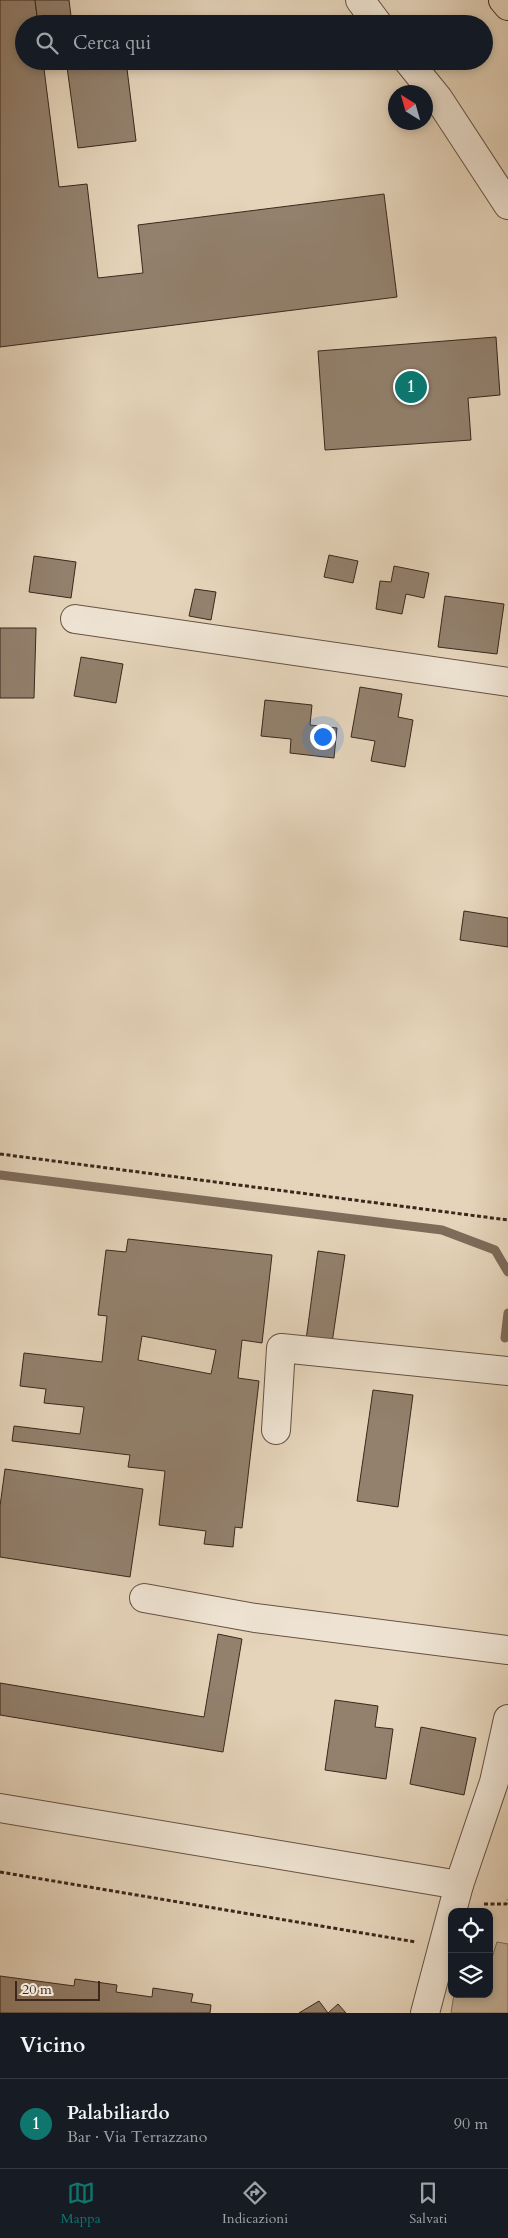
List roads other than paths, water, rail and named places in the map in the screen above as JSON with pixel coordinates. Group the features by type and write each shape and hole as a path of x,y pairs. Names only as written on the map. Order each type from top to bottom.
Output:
{"highway":[{"path":"503,0 508,6"}],"street":[{"path":"360,0 371,15"},
{"path":"415,70 438,98 508,205"},
{"path":"74,620 508,682"},
{"path":"276,1430 281,1348 508,1371"},
{"path":"144,1598 255,1618 508,1650"},
{"path":"425,2013 443,1946 467,1894 508,1720"},
{"path":"0,1808 467,1894"}],"waterway":[{"path":"0,1175 442,1230 495,1250 508,1272"},
{"path":"505,1338 508,1313"}],"place":[{"name":"Palabiliardo","path":"411,387"}]}
